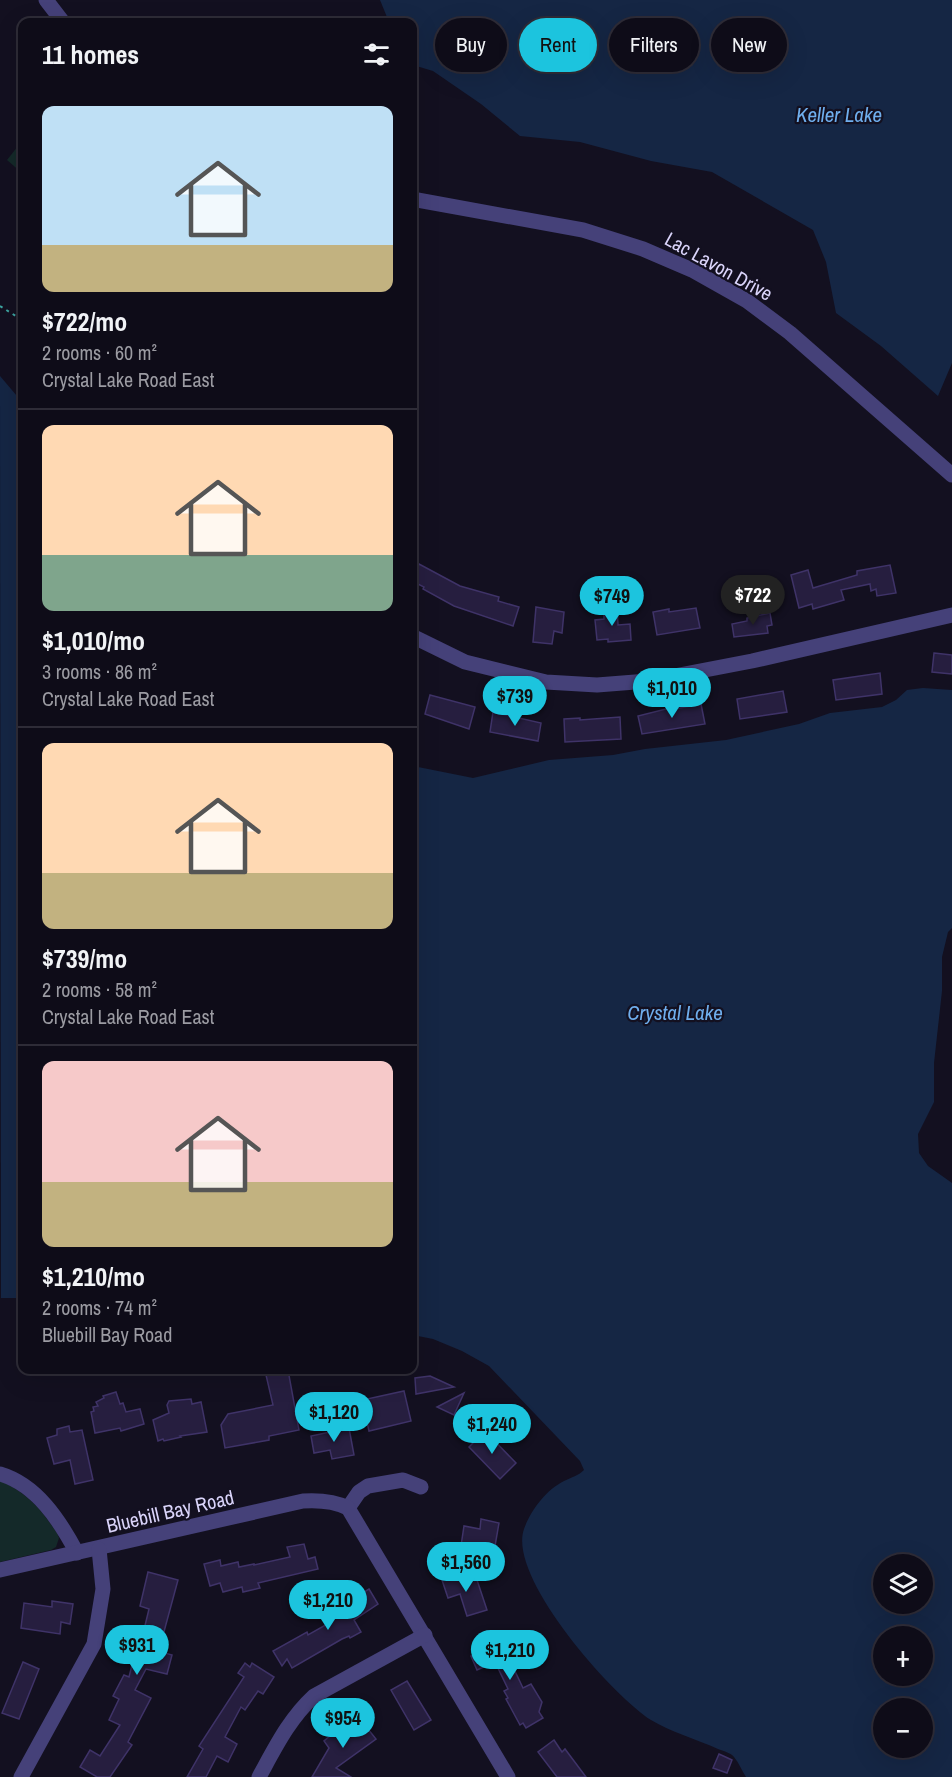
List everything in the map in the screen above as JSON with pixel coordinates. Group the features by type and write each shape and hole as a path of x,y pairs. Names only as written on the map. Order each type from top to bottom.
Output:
{"street":[{"path":"46,0 60,18"},
{"name":"Lac Lavon Drive","path":"417,200 583,231 643,249 692,270 747,301 790,333 952,475"},
{"path":"417,638 465,662 546,682 597,685 648,681 752,661 952,615"},
{"path":"0,1474 23,1486 41,1501 59,1522 77,1553"},
{"path":"421,1486 403,1480 368,1486 359,1492 348,1508 508,1777"},
{"name":"Bluebill Bay Road","path":"0,1570 303,1501 328,1502 348,1508"},
{"path":"21,1777 94,1644 103,1589 99,1549"},
{"path":"259,1777 288,1726 314,1696 425,1635"}],"path":[{"path":"0,306 18,317"}],"green space":[{"path":"18,146 18,170 7,160"},
{"path":"0,1480 19,1491 39,1509 57,1533 59,1538 56,1547 0,1562"}],"water":[{"name":"Keller Lake","path":"380,0 952,0 952,363 938,396 881,346 836,313 826,262 813,230 712,172 651,161 580,142 520,136 481,104 433,71 417,66 417,18 387,18"},
{"path":"0,376 18,397 18,1298 1,1298"},
{"name":"Crystal Lake","path":"923,688 952,690 952,928 948,932 942,957 942,991 934,1063 934,1102 918,1134 919,1153 928,1166 952,1183 952,1777 746,1777 731,1754 658,1724 634,1707 589,1661 566,1633 546,1604 531,1576 523,1550 524,1529 535,1508 551,1490 584,1470 580,1461 489,1366 462,1351 433,1339 417,1336 417,767 473,778 549,760 613,755 726,740 799,724 830,713 882,707 896,700 907,690"}],"building":[{"path":"419,564 460,586 499,597 498,601 519,607 513,626 454,606 423,589 424,587 417,584"},
{"path":"890,565 896,593 877,596 876,589 871,591 870,584 841,590 844,600 813,609 812,604 799,608 791,575 808,570 813,588 857,575 857,571"},
{"path":"617,606 618,625 630,624 631,640 608,642 608,639 597,640 595,620 604,619 604,607"},
{"path":"536,607 564,612 562,633 554,631 552,644 533,642"},
{"path":"696,608 700,628 657,635 653,612"},
{"path":"770,613 772,625 767,626 768,633 734,637 732,624"},
{"path":"934,653 952,655 952,674 932,672"},
{"path":"880,673 882,694 836,700 833,680"},
{"path":"783,691 787,712 740,719 737,699"},
{"path":"430,695 475,707 469,729 425,714"},
{"path":"701,704 705,724 642,734 638,716 674,707 674,709"},
{"path":"493,712 541,723 538,741 490,732"},
{"path":"620,717 621,739 565,742 564,719"},
{"path":"289,1374 299,1430 269,1436 269,1440 225,1448 221,1425 228,1414 273,1405 266,1375"},
{"path":"430,1376 454,1387 416,1394 415,1378"},
{"path":"404,1391 411,1421 369,1431 363,1404 368,1403 367,1399"},
{"path":"116,1392 126,1412 140,1409 144,1424 121,1431 120,1428 95,1433 91,1412 94,1411 93,1407 98,1406 96,1402 104,1398 103,1396"},
{"path":"464,1393 454,1415 437,1407"},
{"path":"191,1399 192,1404 201,1402 207,1432 158,1441 153,1420 169,1413 167,1405 169,1401"},
{"path":"69,1426 70,1432 82,1430 93,1480 75,1484 70,1460 54,1464 47,1438 57,1435 57,1429"},
{"path":"349,1428 354,1455 332,1459 330,1450 314,1453 311,1436"},
{"path":"485,1431 516,1463 500,1479 469,1447"},
{"path":"481,1519 499,1523 494,1552 461,1546 464,1526 480,1529"},
{"path":"304,1544 308,1559 315,1557 318,1569 258,1583 260,1588 243,1592 242,1587 223,1592 220,1583 210,1586 204,1564 220,1560 221,1566 238,1562 239,1567 254,1565 290,1557 287,1547"},
{"path":"148,1572 178,1580 162,1639 164,1640 161,1652 172,1655 167,1674 146,1669 135,1690 151,1698 128,1742 132,1745 110,1777 97,1777 80,1767 90,1750 100,1756 120,1725 109,1720 119,1699 113,1696 124,1675 129,1677 139,1637 142,1638 149,1609 140,1606"},
{"path":"460,1574 461,1578 475,1574 487,1610 467,1616 460,1594 448,1598 442,1580"},
{"path":"369,1589 378,1604 354,1620 361,1632 350,1638 349,1636 342,1639 292,1668 287,1659 282,1666 273,1651 331,1622 327,1614 343,1605 342,1596 351,1600"},
{"path":"52,1601 73,1604 70,1624 61,1622 60,1634 21,1628 24,1603 52,1607"},
{"path":"495,1632 508,1658 513,1656 518,1667 514,1669 523,1688 531,1684 542,1702 539,1712 543,1718 526,1728 523,1723 520,1725 506,1699 508,1698 504,1691 508,1689 495,1662 477,1670 471,1656 485,1649 481,1639"},
{"path":"23,1662 39,1669 19,1719 2,1713"},
{"path":"245,1663 250,1667 252,1663 274,1677 263,1694 258,1691 245,1710 241,1707 225,1737 237,1744 228,1762 217,1756 206,1777 187,1777 203,1749 199,1746 244,1677 238,1673"},
{"path":"407,1681 431,1720 414,1730 391,1690"},
{"path":"360,1719 376,1739 336,1768 351,1777 312,1777 329,1748 324,1741 343,1725 346,1729"},
{"path":"554,1740 562,1752 565,1749 586,1777 557,1777 538,1752"},
{"path":"719,1754 732,1760 727,1773 713,1768"}]}
